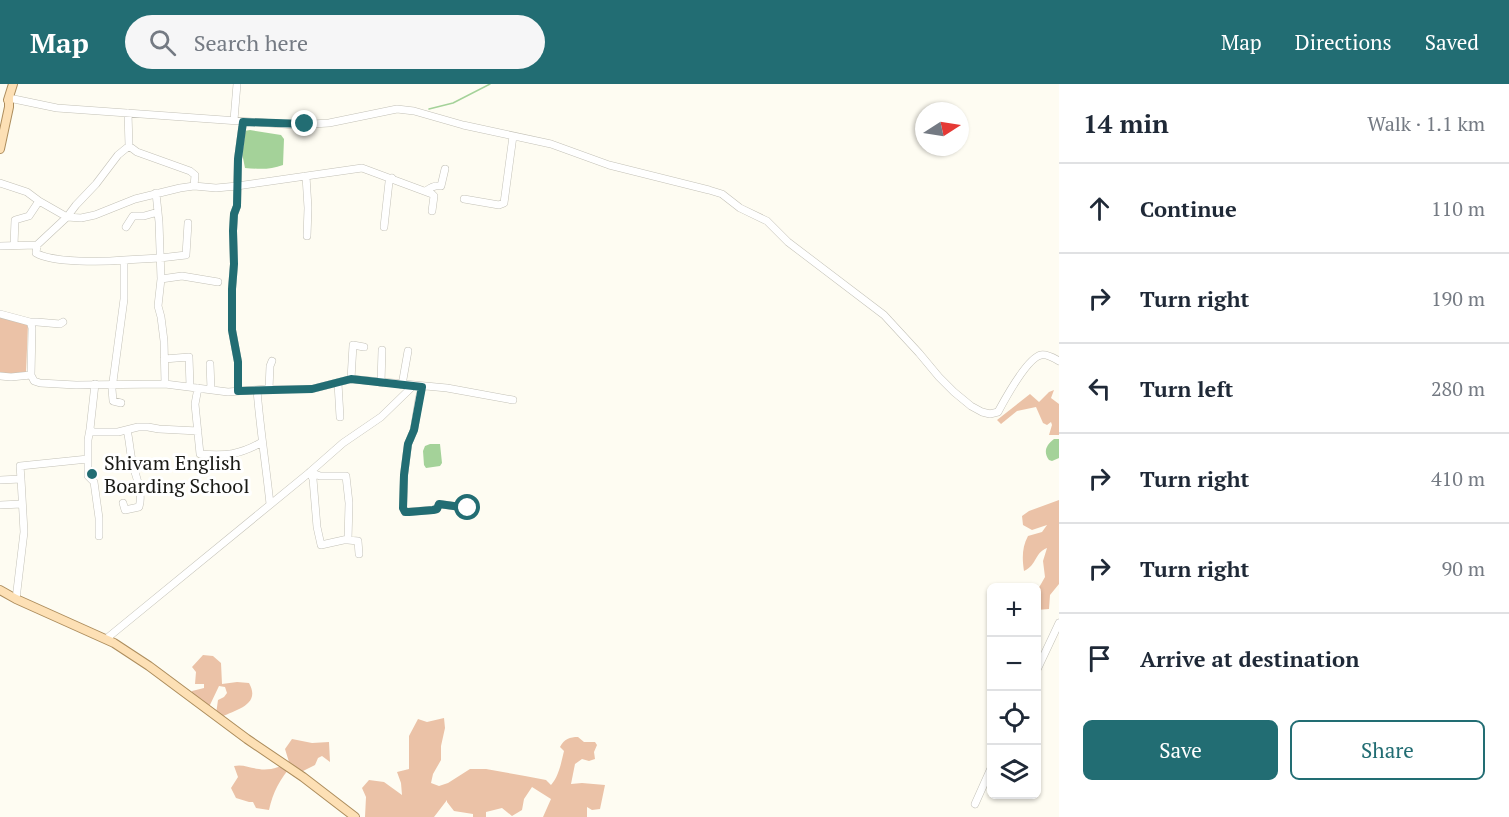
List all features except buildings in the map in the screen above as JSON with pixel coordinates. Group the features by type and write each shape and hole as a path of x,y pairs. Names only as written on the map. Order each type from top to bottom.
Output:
{"main road":[{"path":"0,124 7,96 13,84"},
{"path":"0,149 9,107 7,96"},
{"path":"0,590 106,639 149,666 219,720 303,777 355,817"}],"street":[{"path":"234,120 237,84"},
{"path":"7,96 57,108 296,125 328,123 397,109 414,111 463,125 551,144 609,165 722,194 740,207 767,221 788,242 884,315 954,392 970,406 982,412 990,414 998,412 1018,377 1038,356 1044,355 1059,361"},
{"path":"128,113 129,146"},
{"path":"238,391 238,362 232,330 233,231 243,122"},
{"path":"464,199 499,206 504,203 513,135"},
{"path":"129,146 137,152 190,171 195,175 194,186"},
{"path":"129,146 118,155 67,217 37,245 36,253 41,256 104,262 186,255 188,223"},
{"path":"0,183 27,192 67,217 81,218 156,193 194,186 216,188 237,186 362,168 426,191 434,196 432,211"},
{"path":"426,191 436,185 441,186 445,169"},
{"path":"306,176 307,236"},
{"path":"384,227 389,182 392,178"},
{"path":"156,193 161,279 158,306 164,341 165,384"},
{"path":"14,245 15,220 28,216 39,201"},
{"path":"126,227 133,216 158,212"},
{"path":"0,246 37,245"},
{"path":"121,403 113,401 112,383 120,333 124,260"},
{"path":"161,279 182,276 218,282"},
{"path":"0,314 30,322 60,324 63,322"},
{"path":"30,322 32,328 31,375 34,381 40,383 165,384 228,392 312,389 351,379 447,388 513,400"},
{"path":"351,379 353,345 364,347"},
{"path":"381,383 382,350"},
{"path":"402,385 408,351"},
{"path":"164,359 189,357 200,454 234,454 262,442"},
{"path":"268,389 272,361"},
{"path":"210,364 211,389"},
{"path":"0,376 31,375"},
{"path":"338,383 340,417"},
{"path":"95,384 88,440 88,476 94,482 99,536"},
{"path":"106,639 343,443 381,417 413,386"},
{"path":"422,387 414,430 408,444 403,508 405,512 433,510 437,509 439,504 468,508"},
{"path":"257,390 270,504"},
{"path":"90,429 93,432 109,432 148,427 198,431"},
{"path":"123,503 125,510 140,507 141,501 127,430"},
{"path":"16,599 24,532 20,466 88,459"},
{"path":"310,472 313,479 321,545 348,539 358,541 359,554"},
{"path":"310,472 320,476 346,476 349,503 348,539"},
{"path":"0,480 21,479"},
{"path":"0,505 22,504"},
{"path":"1041,661 1059,623"},
{"path":"975,804 987,777"}],"shaded area":[{"path":"244,131 281,135 284,139 283,165 260,169 245,168 242,153"},
{"path":"0,316 28,324 26,373 0,374"},
{"path":"1054,390 1051,398 1059,404 1059,435 1049,435 1051,422 1047,425 1043,423 1036,407 1017,411 1001,424 997,420 1030,394 1039,402"},
{"path":"1054,439 1059,439 1059,458 1052,461 1047,457 1046,451 1047,446"},
{"path":"440,444 442,463 440,466 426,468 423,451 425,446"},
{"path":"1059,500 1059,584 1050,595 1049,609 1041,610 1041,584 1045,577 1043,561 1047,548 1024,571 1023,553 1028,536 1042,532 1047,525 1032,530 1023,525 1022,516 1029,511"},
{"path":"203,655 213,656 221,663 222,684 249,683 252,697 249,702 220,718 216,714 218,700 227,693 225,687 219,686 209,707 191,696 192,691 204,688 204,684 195,684 196,672 192,667"},
{"path":"444,718 441,760 431,783 439,786 470,769 486,769 546,780 551,785 558,773 564,751 560,747 568,739 578,737 584,742 595,742 597,745 594,752 595,759 589,761 582,759 575,764 571,784 605,785 600,809 592,810 587,807 587,817 543,817 551,799 532,787 524,799 522,810 512,816 502,808 486,812 486,817 473,817 473,814 454,811 447,800 434,817 365,817 366,797 362,788 369,780 384,782 402,795 397,772 409,769 409,736 418,719 427,722"},
{"path":"292,739 312,743 329,742 330,762 322,756 318,758 315,765 301,772 292,765 277,786 269,810 256,808 253,802 236,798 231,788 238,777 234,766 267,769 289,762 285,749"}],"waterway":[{"path":"429,109 453,103 490,84"}],"place":[{"name":"Shivam English Boarding School","path":"92,474"}],"route":[{"path":"305,124 243,122 233,231 232,330 238,362 238,391 312,389 351,379 422,387 414,430 408,444 403,508 405,512 433,510 437,509 439,504 468,508"}]}
